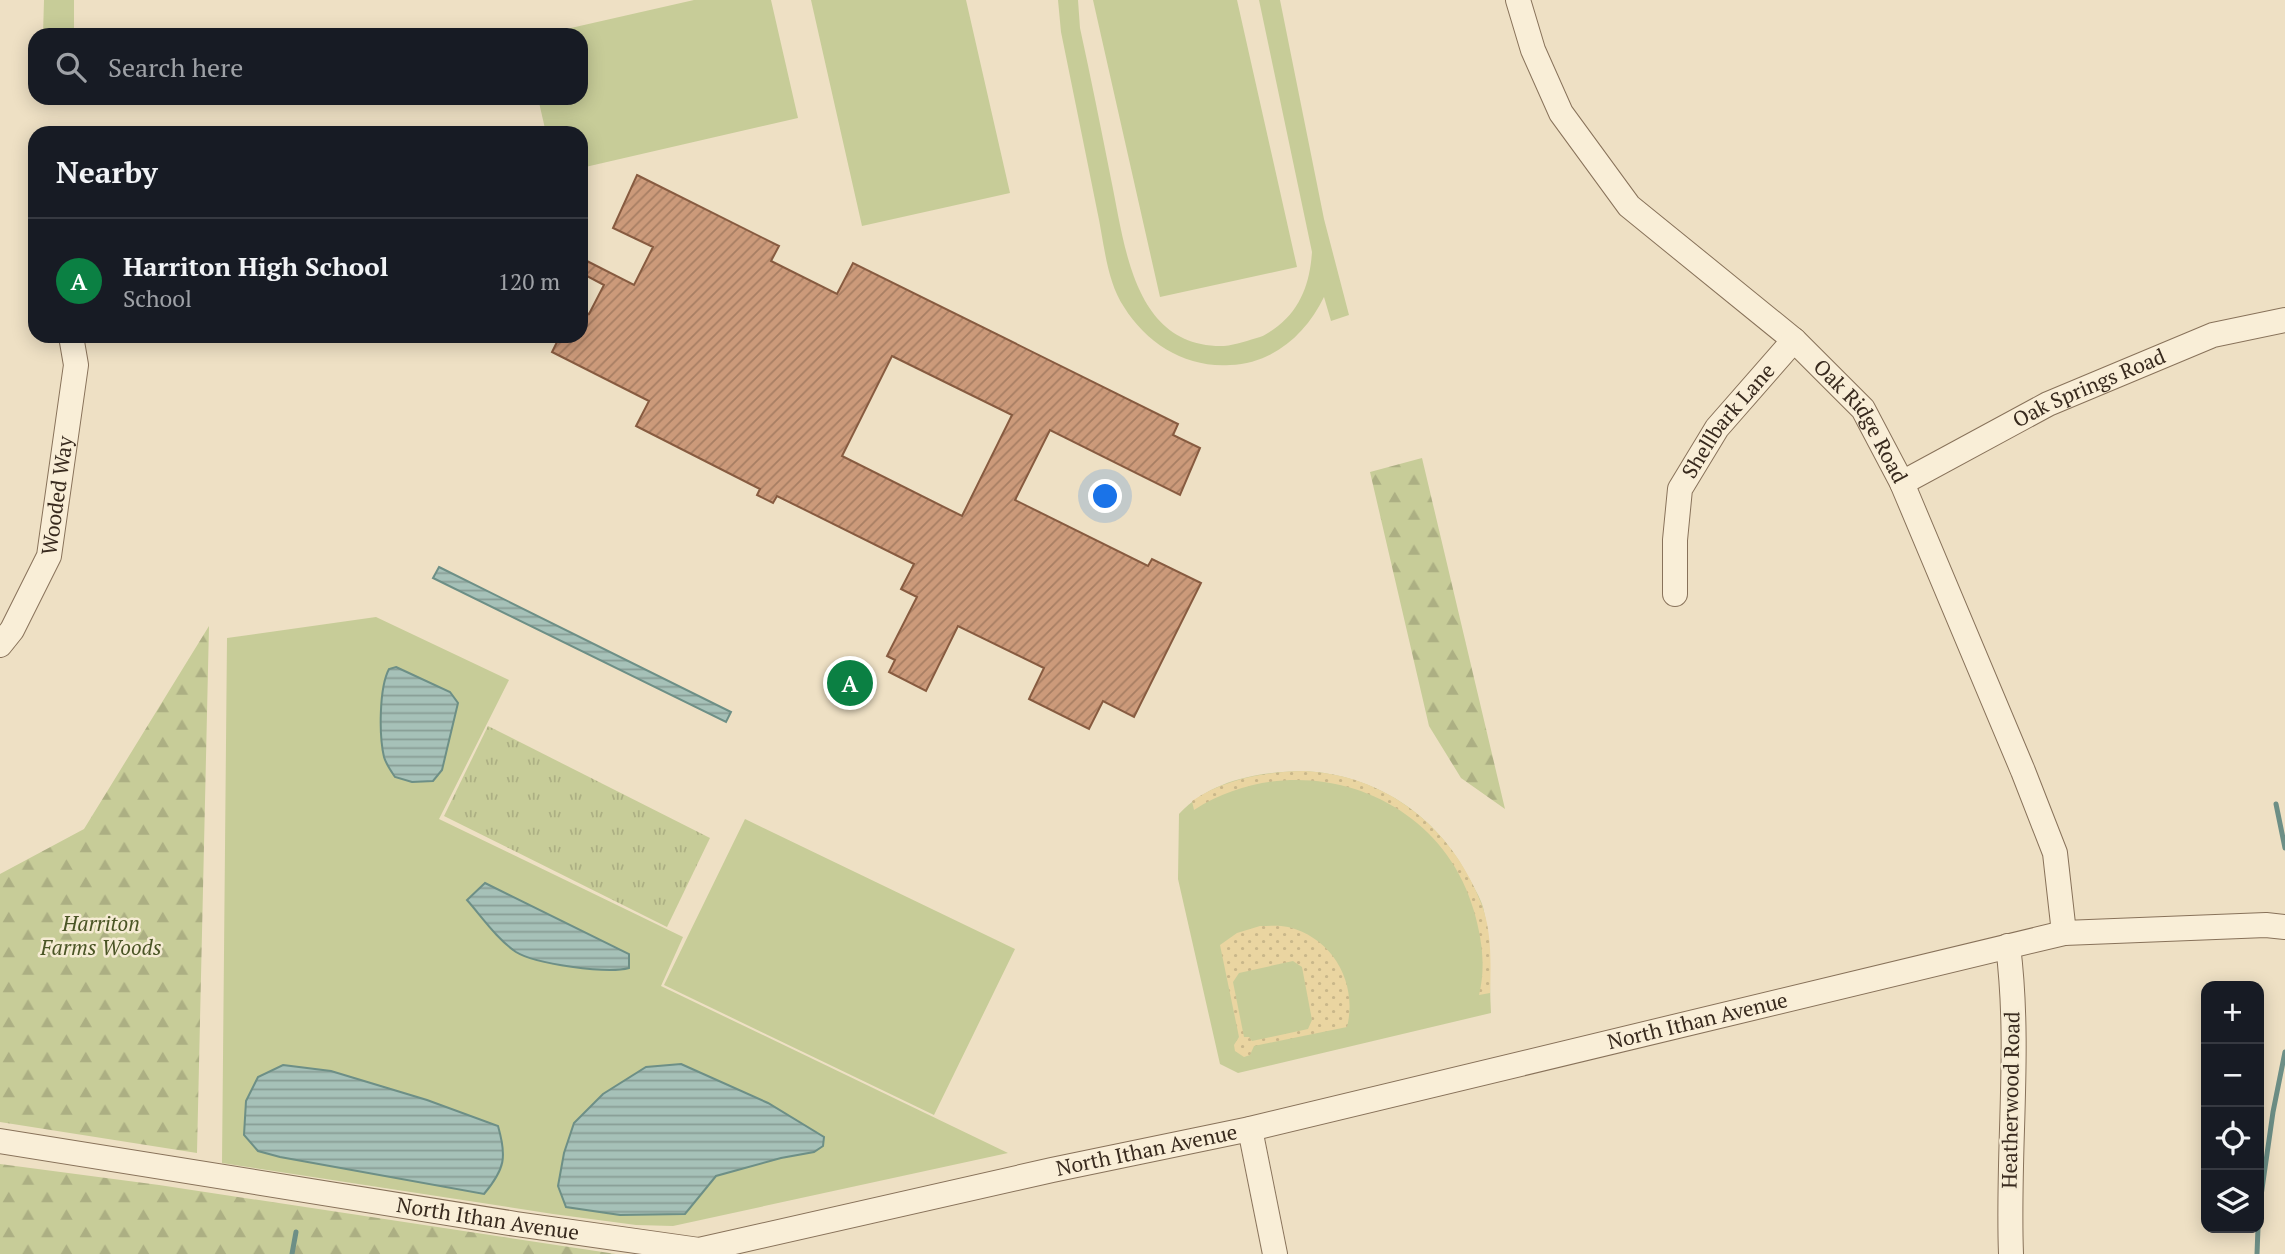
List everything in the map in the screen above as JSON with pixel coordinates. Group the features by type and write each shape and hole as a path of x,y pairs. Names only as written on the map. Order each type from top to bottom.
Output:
{"street":[{"name":"Oak Ridge Road","path":"1518,0 1533,50 1561,113 1629,206 1794,340 1863,409 1902,483 2055,853 2064,933"},
{"name":"Oak Springs Road","path":"1902,483 2048,404 2213,335 2285,320"},
{"name":"Shellbark Lane","path":"1675,594 1675,540 1680,489 1717,428 1794,340"},
{"name":"Wooded Way","path":"0,645 12,630 49,556 76,365 72,343"},
{"name":"North Ithan Avenue","path":"0,1140 699,1252 1052,1170 1250,1129 2064,933 2266,925 2285,927"},
{"name":"Heatherwood Road","path":"2008,946 2013,984 2014,1073 2009,1205 2011,1254"},
{"path":"1250,1129 1275,1254"}],"green space":[{"path":"44,0 74,0 74,28 43,28"},
{"path":"694,0 771,0 798,118 588,166 588,126 544,126 540,105 588,105 588,28 571,28"},
{"path":"811,0 966,0 1010,193 862,226"},
{"path":"1058,0 1078,0 1080,28 1122,233 1139,288 1152,311 1170,330 1194,342 1224,346 1263,336 1286,319 1299,302 1311,263 1312,252 1259,0 1280,0 1324,219 1349,315 1331,321 1324,297 1308,323 1287,344 1261,359 1230,365 1214,365 1183,358 1144,332 1124,307 1109,273 1061,32"},
{"path":"1093,0 1237,0 1297,267 1160,297"},
{"path":"1422,458 1505,809 1461,778 1429,726 1370,472"},
{"path":"376,617 509,680 439,819 683,937 661,986 1008,1153 673,1226 636,1225 553,1214 222,1163 227,638"},
{"name":"Harriton Farms Woods","path":"209,626 197,1153 0,1122 0,874 84,829"},
{"path":"488,726 710,838 667,927 444,816"},
{"path":"1303,771 1355,780 1401,802 1440,835 1456,855 1477,892 1486,920 1491,1013 1238,1073 1220,1064 1178,879 1179,814 1206,793 1236,780 1269,773"},
{"path":"745,819 1015,949 934,1115 664,985"},
{"path":"0,1164 159,1185 616,1254 0,1254"}],"sand":[{"path":"1303,771 1333,774 1361,782 1388,794 1434,829 1468,876 1485,913 1490,947 1490,993 1479,995 1483,964 1479,932 1474,911 1456,870 1430,835 1398,809 1360,791 1319,781 1276,781 1234,790 1194,810 1192,801 1231,782 1259,775"},
{"path":"1260,926 1281,926 1304,933 1318,941 1329,952 1345,979 1349,994 1347,1027 1254,1046 1250,1055 1244,1057 1235,1051 1234,1045 1239,1037 1220,945 1237,933","holes":["1293,961 1302,967 1312,1020 1308,1029 1252,1041 1249,1037 1244,1037 1233,982 1239,973"]}],"water":[{"path":"439,567 731,712 726,722 433,578"},
{"path":"396,667 450,692 458,703 442,770 433,781 412,782 395,777 384,757 381,725 383,688 389,669"},
{"path":"485,883 629,954 629,968 605,970 571,967 516,952 496,934 467,900"},
{"path":"681,1064 768,1103 824,1137 823,1146 814,1152 716,1176 685,1214 620,1215 566,1207 558,1186 564,1153 574,1123 603,1094 646,1067"},
{"path":"283,1065 331,1071 427,1100 498,1126 503,1146 500,1170 484,1194 258,1151 244,1135 246,1101 258,1077"}],"building":[{"path":"637,175 779,246 771,261 837,294 853,263 1178,424 1173,435 1200,448 1180,495 1050,430 1015,500 1148,566 1152,559 1201,583 1134,717 1103,701 1089,729 1029,699 1044,668 958,626 926,691 889,672 895,660 887,656 917,597 901,589 914,564 777,496 773,503 757,495 760,489 636,426 649,401 552,352 556,343 588,343 588,314 604,285 588,277 588,262 634,285 653,247 613,228","holes":["892,356 1012,415 962,516 842,456"]}],"waterway":[{"path":"2276,804 2285,848"},
{"path":"2264,1175 2285,1052"},
{"path":"292,1254 296,1232"},
{"path":"2257,1254 2258,1233"}],"place":[{"name":"Harriton High School","path":"850,683"}]}
